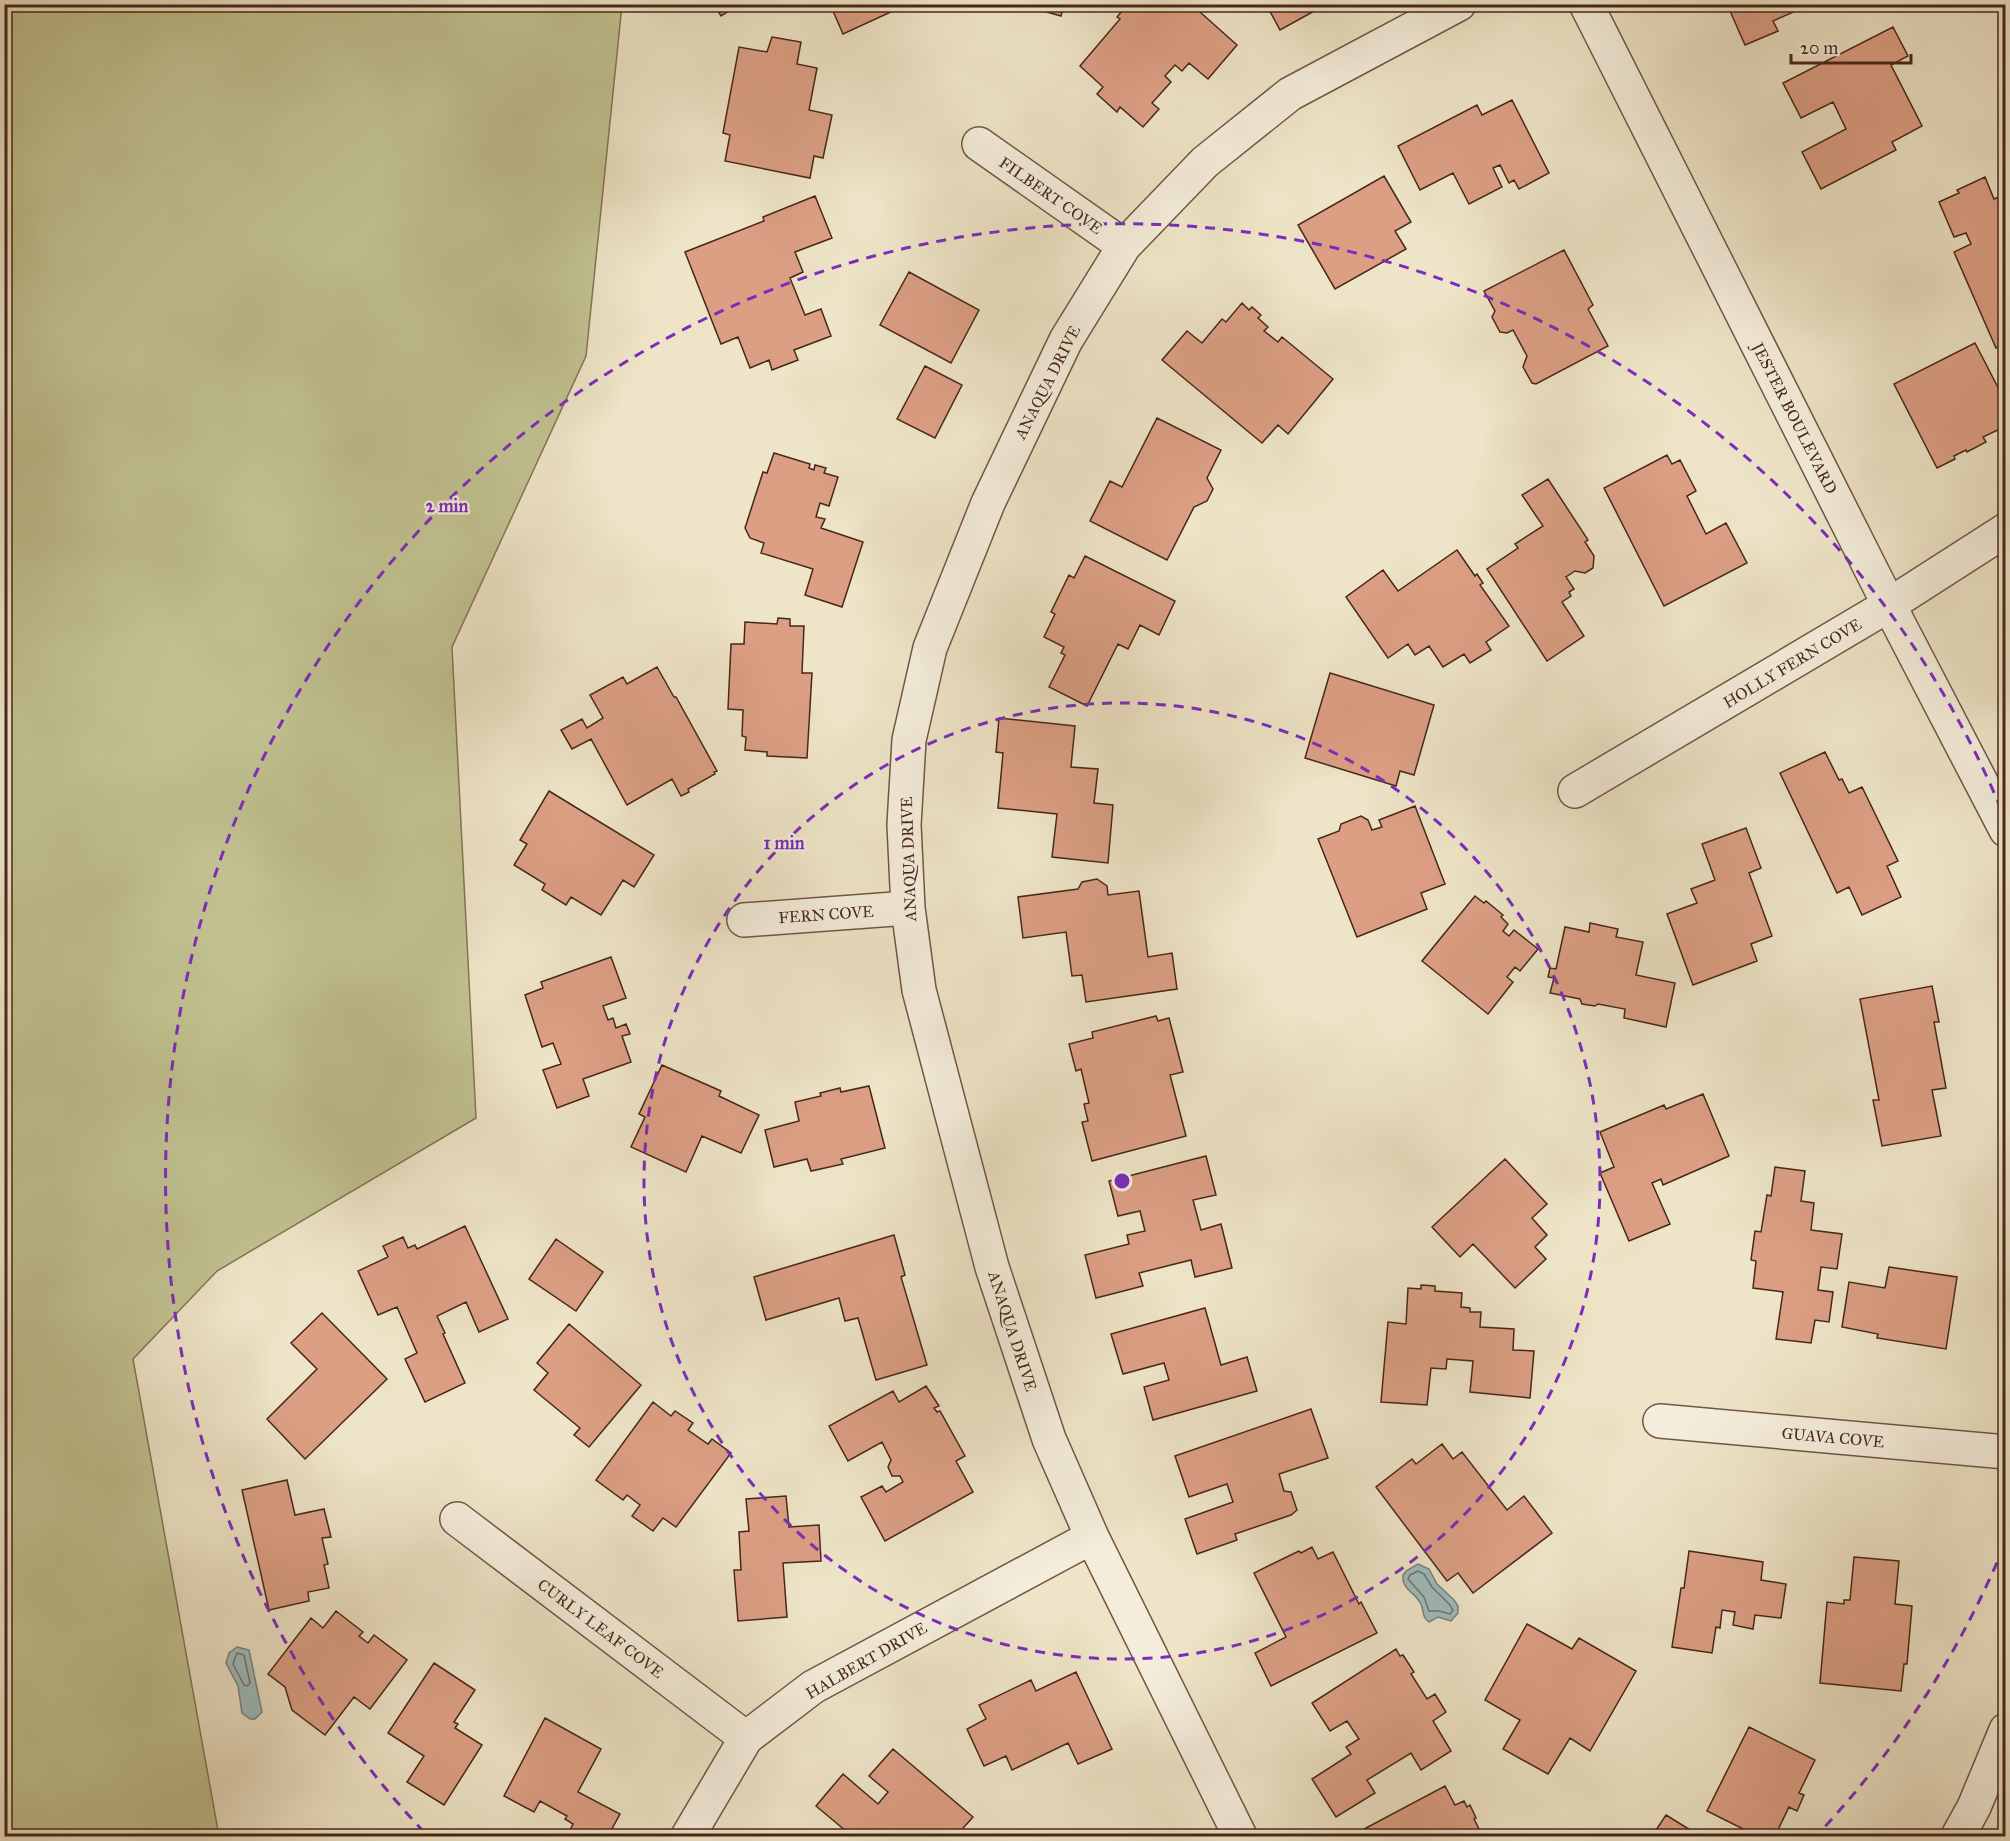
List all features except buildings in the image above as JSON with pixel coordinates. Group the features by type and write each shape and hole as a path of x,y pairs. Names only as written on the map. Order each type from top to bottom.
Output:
{"street":[{"name":"ANAQUA DRIVE","path":"1240,1836 1092,1537 1048,1439 992,1267 919,990 908,908 904,825 909,740 930,648 988,503 1066,340 1124,246 1205,162 1290,94 1459,4"},
{"name":"JESTER BOULEVARD","path":"1586,4 1889,605 2006,830"},
{"name":"FILBERT COVE","path":"979,144 1124,246"},
{"name":"HOLLY FERN COVE","path":"1575,791 1889,605 2006,530"},
{"name":"FERN COVE","path":"744,920 908,908"},
{"name":"GUAVA COVE","path":"1660,1422 2006,1452"},
{"name":"CURLY LEAF COVE","path":"457,1519 746,1738"},
{"name":"HALBERT DRIVE","path":"688,1836 746,1738 813,1687 1092,1537"},
{"path":"1958,1836 1974,1807 2006,1730"}],"green space":[{"path":"5,4 622,5 586,356 452,647 476,1118 217,1271 133,1359 219,1836 5,1836"}],"water":[{"path":"1418,1564 1429,1569 1437,1584 1458,1606 1458,1613 1451,1621 1438,1617 1429,1622 1424,1616 1419,1600 1404,1584 1403,1575"},
{"path":"237,1647 249,1650 262,1712 255,1719 250,1719 242,1713 238,1686 226,1663 229,1653"}]}
